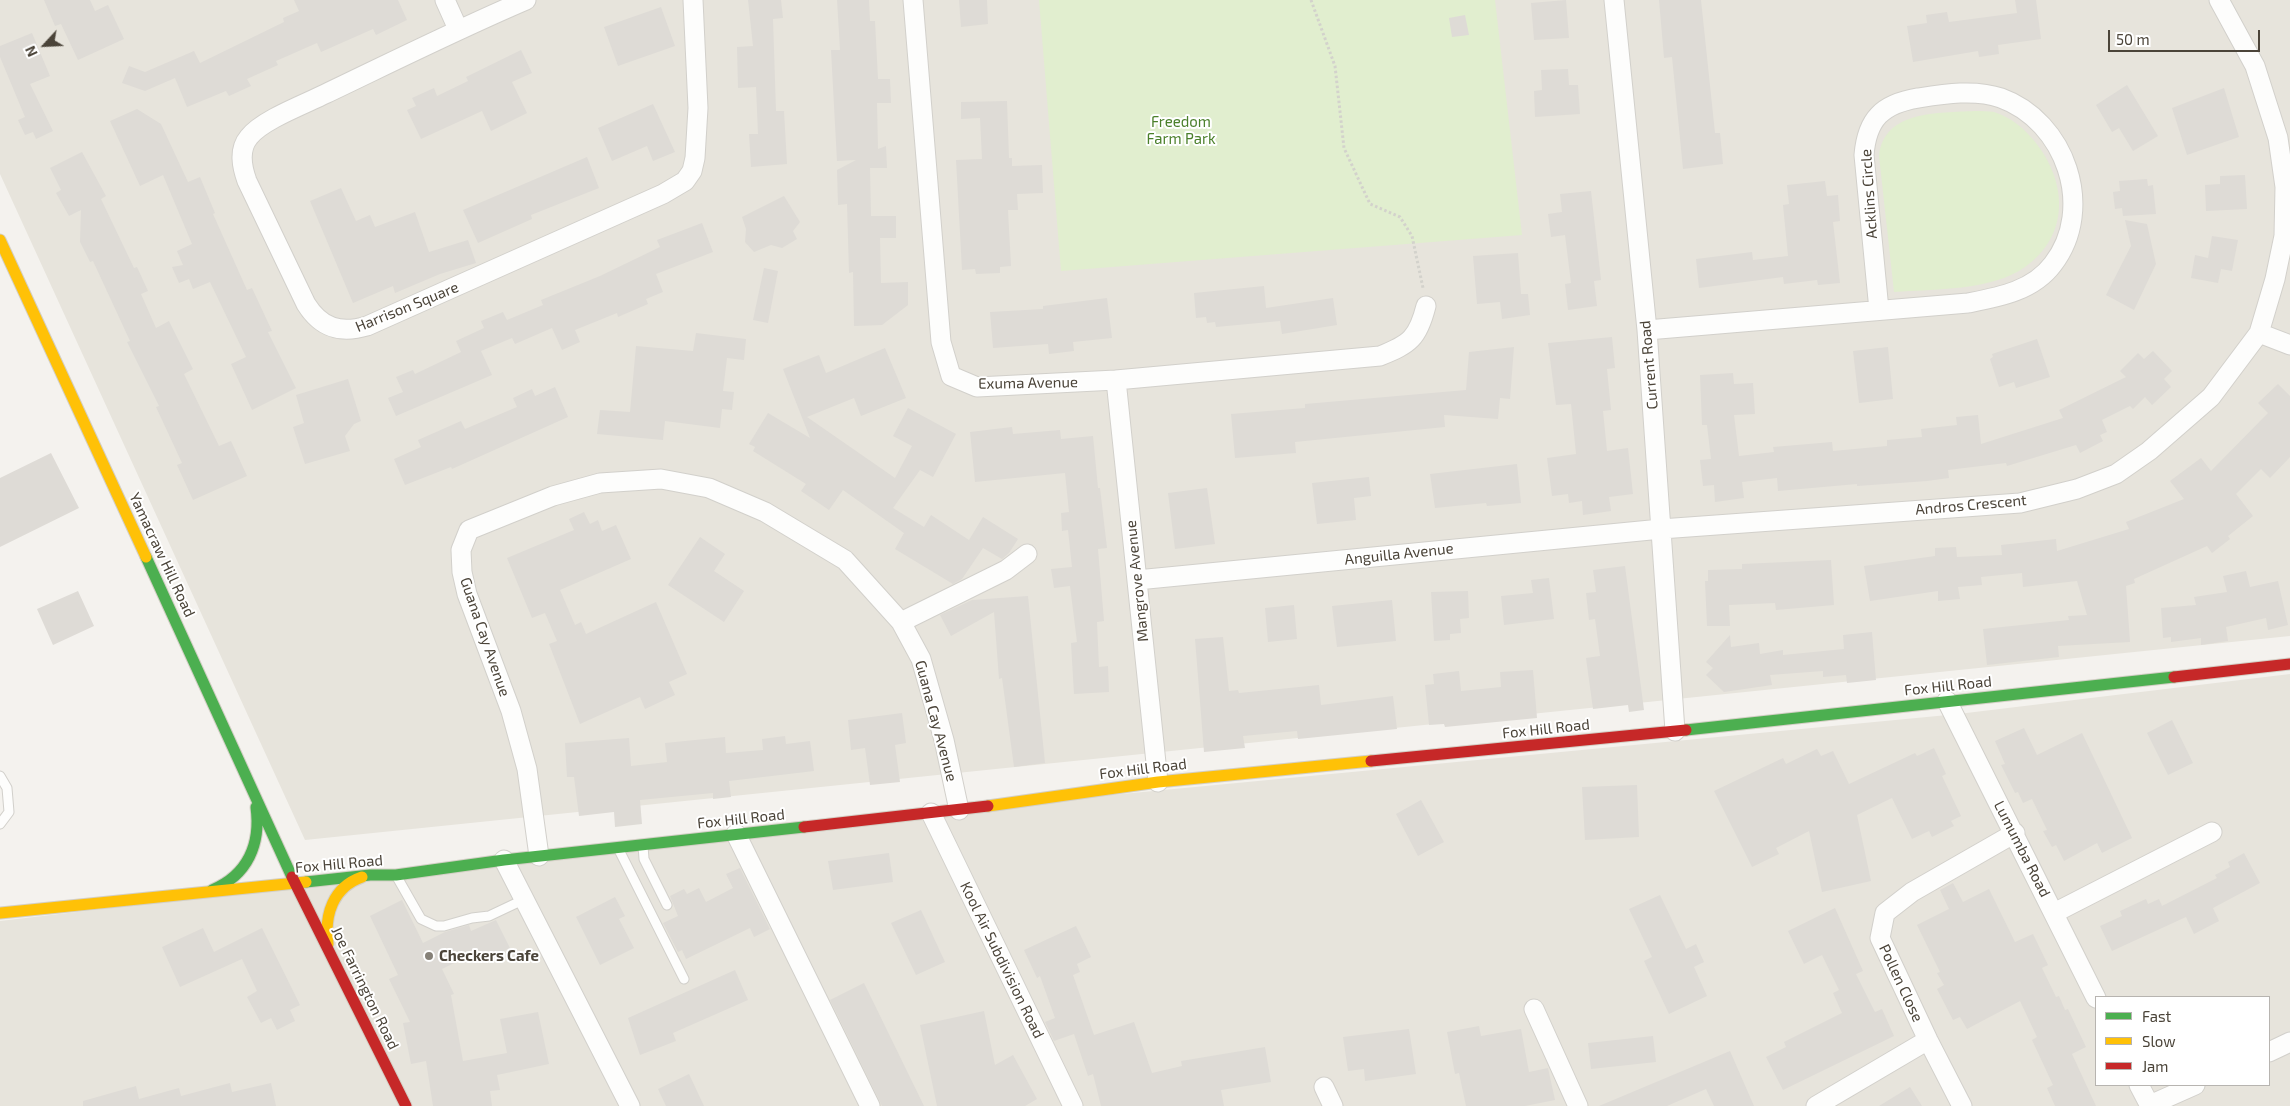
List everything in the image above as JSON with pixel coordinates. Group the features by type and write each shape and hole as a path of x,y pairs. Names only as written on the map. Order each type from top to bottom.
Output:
{"main road":[{"name":"Yamacraw Hill Road","path":"0,240 295,883"},
{"name":"Fox Hill Road","path":"0,913 370,875 396,875 504,860 959,810 1158,782 1675,731 2290,664"},
{"path":"201,893 228,882 248,861 258,834 258,819 252,790"},
{"path":"329,948 326,920 336,895 357,878 370,875"},
{"name":"Joe Farrington Road","path":"295,883 406,1106"}],"street":[{"path":"445,0 458,29"},
{"name":"Harrison Square","path":"526,0 458,29 283,114 252,134 244,144 242,159 247,181 306,304 313,316 330,328 353,330 367,326 663,194 685,181 692,171 695,158 698,108 693,0"},
{"name":"Exuma Avenue","path":"913,0 941,342 951,376 977,387 1116,380 1380,356 1405,346 1421,328 1426,306"},
{"name":"Current Road","path":"1614,0 1647,330 1675,731"},
{"name":"Andros Crescent","path":"1662,529 2020,503 2076,489 2116,474 2150,452 2211,397 2259,334 2284,236 2285,187 2278,138 2255,66 2219,0"},
{"name":"Acklins Circle","path":"1647,330 1968,303 1992,298 2028,286 2053,264 2069,229 2072,211 2072,190 2068,169 2049,132 2019,105 1999,97 1982,94 1944,94 1892,105 1880,113 1872,123 1865,136 1864,155 1879,310"},
{"path":"2259,334 2290,345"},
{"name":"Mangrove Avenue","path":"1116,380 1158,782"},
{"name":"Guana Cay Avenue","path":"539,856 527,769 511,712 467,594 462,572 461,550 469,530 553,496 600,483 661,479 709,488 765,512 844,560 901,622 921,659 944,740 959,810"},
{"name":"Anguilla Avenue","path":"1137,580 1662,529"},
{"path":"901,622 1006,570 1027,554"},
{"name":"Lumumba Road","path":"1947,701 2015,833 2095,996"},
{"name":"Kool Air Subdivision Road","path":"932,813 1073,1106"},
{"path":"2054,913 2212,832"},
{"name":"Pollen Close","path":"1962,1106 1928,1040 1880,938 1885,913 1912,892 2015,833"},
{"path":"736,834 870,1106"},
{"path":"504,860 630,1106"},
{"path":"1534,1009 1578,1106"},
{"path":"1816,1106 1928,1040"},
{"path":"2270,1052 2290,1042"},
{"path":"2140,1086 2150,1106 2193,1086"},
{"path":"1324,1087 1333,1106"}],"lane":[{"path":"0,776 8,788 9,812 0,824"},
{"path":"642,845 644,858 667,905"},
{"path":"618,848 684,979"},
{"path":"396,875 421,919 436,926 489,916 524,900"}],"path":[{"path":"1310,0 1335,66 1344,148 1370,204 1400,217 1412,236 1426,306"}],"shaded area":[{"path":"0,0 2290,0 2290,636 305,840 0,174"},
{"path":"2290,674 2290,1106 0,1106 0,921 913,814 1958,714"}],"green space":[{"name":"Freedom Farm Park","path":"1039,0 1495,0 1522,235 1061,271"},
{"path":"1946,112 1994,112 2012,121 2032,138 2047,159 2054,175 2059,209 2056,225 2050,240 2025,267 1996,281 1944,289 1894,292 1879,156 1883,141 1891,130 1902,122 1915,117"}],"building":[{"path":"44,0 90,0 95,11 108,5 124,39 78,60 61,24 55,26"},
{"path":"294,0 398,0 407,20 376,35 373,29 321,52 317,43 276,61 278,65 247,79 251,86 229,96 226,91 187,107 175,78 145,91 122,83 129,66 145,72 194,51 200,63 284,22 283,18 299,11"},
{"path":"748,0 781,0 783,18 773,19 776,111 784,111 787,164 751,167 749,134 758,134 756,87 738,88 737,47 753,46"},
{"path":"837,0 869,0 870,21 875,21 878,79 890,79 891,103 877,103 878,149 886,146 887,168 870,168 871,216 896,216 896,238 880,238 881,283 908,282 908,305 882,325 854,326 853,272 849,273 847,204 838,205 837,170 856,160 837,161 831,50 840,50"},
{"path":"959,0 987,0 988,24 961,27"},
{"path":"1566,0 1569,38 1534,40 1531,3"},
{"path":"1659,0 1701,0 1715,133 1720,133 1723,164 1683,169 1672,57 1664,58"},
{"path":"2015,0 2036,0 2041,39 1998,45 1999,54 1979,57 1978,51 1913,62 1907,26 1927,23 1926,15 1947,12 1949,22 2017,13"},
{"path":"661,7 675,46 618,66 604,27"},
{"path":"1465,15 1469,35 1452,37 1449,18"},
{"path":"32,33 50,76 30,84 53,131 36,139 33,132 25,135 18,120 25,117 0,57 0,46"},
{"path":"521,50 532,73 512,82 527,113 491,131 482,111 421,139 407,110 416,106 412,98 434,88 437,96 468,81 466,77"},
{"path":"1568,69 1569,85 1578,85 1580,114 1535,117 1534,91 1542,90 1541,70"},
{"path":"2127,85 2158,136 2133,151 2119,128 2112,132 2096,105"},
{"path":"2224,88 2239,137 2187,155 2172,108"},
{"path":"1007,101 1009,158 1012,158 1012,166 1042,165 1043,193 1017,194 1018,210 1008,210 1011,266 1000,267 1000,273 976,274 975,269 962,270 956,160 982,159 980,118 961,119 961,102"},
{"path":"653,104 675,152 653,161 647,146 612,161 598,128"},
{"path":"137,109 161,124 188,182 200,177 215,213 213,214 247,290 252,288 272,331 268,332 296,388 252,410 231,364 246,357 210,282 193,289 189,279 179,283 172,267 183,265 177,251 192,244 163,175 140,186 110,121"},
{"path":"82,152 106,196 101,199 134,268 137,267 148,291 141,294 156,328 169,321 193,369 184,374 219,446 231,441 247,476 193,500 177,465 182,463 156,407 159,406 127,342 130,341 93,261 90,262 80,242 81,210 69,216 56,193 61,190 50,168"},
{"path":"587,157 599,188 531,215 532,219 478,243 463,210"},
{"path":"2245,175 2247,209 2206,211 2205,185 2220,184 2220,176"},
{"path":"2147,179 2148,186 2153,185 2156,214 2123,216 2122,208 2115,209 2113,192 2120,191 2119,181"},
{"path":"1825,181 1827,196 1838,195 1840,221 1833,222 1840,283 1818,285 1817,280 1784,284 1783,277 1699,288 1696,259 1752,252 1753,260 1788,256 1783,205 1789,204 1787,185"},
{"path":"341,188 356,221 370,215 375,227 415,212 429,252 468,240 476,263 440,274 395,293 393,286 353,303 310,201"},
{"path":"1591,191 1601,280 1594,281 1597,306 1568,310 1565,284 1571,283 1565,235 1551,237 1548,214 1562,212 1560,194"},
{"path":"784,196 800,222 793,231 797,239 782,248 771,245 754,252 745,242 746,229 742,217"},
{"path":"2125,220 2147,224 2156,264 2134,310 2106,295 2131,246"},
{"path":"702,223 713,252 656,274 663,292 646,299 648,304 618,317 617,313 575,330 580,342 562,350 552,328 515,344 512,338 481,351 492,375 396,416 388,398 403,392 396,377 413,370 415,374 461,352 456,341 484,328 481,321 503,312 507,320 543,305 541,300 600,276 660,247 657,240"},
{"path":"2212,236 2238,240 2232,271 2221,269 2218,283 2191,278 2195,255 2208,258"},
{"path":"1518,253 1521,294 1528,294 1530,315 1502,319 1500,302 1477,304 1473,256"},
{"path":"764,268 778,271 768,323 753,320"},
{"path":"1264,286 1266,308 1333,298 1337,325 1282,334 1280,321 1216,327 1215,322 1207,323 1206,317 1196,318 1194,293"},
{"path":"1107,298 1112,338 1073,342 1074,351 1049,354 1048,344 993,348 990,312 1043,309 1043,306"},
{"path":"696,333 746,339 744,360 727,358 723,391 734,392 732,410 722,409 720,428 665,421 663,440 597,434 600,410 630,412 636,346 693,351"},
{"path":"1612,337 1615,368 1607,369 1611,410 1603,411 1607,451 1628,448 1633,494 1609,497 1611,511 1583,515 1582,501 1569,503 1568,494 1552,496 1547,458 1576,454 1571,404 1556,405 1548,343"},
{"path":"2037,339 2050,377 2016,388 2014,382 1999,387 1990,359 1993,357 1992,354"},
{"path":"1514,347 1510,399 1500,398 1498,419 1444,415 1445,427 1295,442 1296,453 1235,458 1231,414 1305,408 1305,404 1466,390 1469,352"},
{"path":"1888,347 1893,399 1859,403 1853,351"},
{"path":"885,348 906,398 861,416 854,398 807,417 895,478 912,446 893,436 908,408 956,434 933,477 920,470 893,508 924,527 931,515 969,540 983,517 1018,539 1009,553 1002,559 983,548 962,579 953,584 895,549 904,533 843,490 829,510 801,491 806,484 753,451 755,447 749,444 768,413 810,438 783,369 819,355 826,373"},
{"path":"2153,351 2172,371 2164,379 2171,387 2152,405 2145,397 2133,409 2130,406 2102,420 2107,432 2100,435 2103,441 2080,453 2076,445 2007,466 2006,463 1948,470 1949,478 1927,481 1857,486 1857,484 1778,491 1777,478 1742,482 1744,498 1715,502 1714,485 1703,486 1700,460 1711,459 1707,425 1702,425 1700,375 1733,373 1734,384 1753,383 1755,414 1734,415 1739,456 1774,452 1773,447 1832,442 1833,451 1887,446 1887,440 1922,437 1921,429 1957,425 1956,417 1978,415 1981,444 2063,418 2059,410 2126,377 2120,371 2138,353 2144,359"},
{"path":"348,379 361,421 354,424 345,436 350,451 305,464 293,427 304,423 296,395"},
{"path":"2278,384 2290,396 2290,457 2270,478 2261,469 2236,494 2253,516 2228,536 2230,539 2212,553 2207,546 2134,579 2135,583 2126,586 2130,642 2058,646 2059,657 1987,665 1983,629 2069,620 2068,616 2087,615 2077,581 2023,587 2022,573 1981,577 1982,585 1958,587 1960,599 1938,601 1938,591 1870,601 1864,566 1935,556 1935,548 1956,547 1957,557 2002,555 2001,545 2056,539 2057,551 2129,529 2126,522 2184,499 2170,481 2201,458 2211,471 2268,413 2258,403"},
{"path":"555,387 568,417 452,469 451,467 405,485 394,459 421,447 418,440 461,421 465,429 517,407 513,398 532,389 535,396"},
{"path":"1012,427 1013,434 1060,430 1061,439 1093,436 1107,548 1098,549 1104,621 1097,622 1099,667 1108,666 1109,692 1074,694 1071,643 1077,642 1070,586 1054,588 1051,569 1072,567 1068,530 1062,531 1061,513 1069,512 1065,473 975,482 970,432"},
{"path":"51,453 79,508 0,547 0,478"},
{"path":"1517,464 1521,503 1487,506 1486,503 1435,508 1430,474"},
{"path":"1369,477 1371,496 1354,498 1356,520 1317,524 1312,483"},
{"path":"1207,488 1215,544 1175,549 1168,493"},
{"path":"584,512 590,524 598,520 602,531 616,525 631,559 560,590 575,625 581,622 586,634 656,602 687,674 669,682 675,695 645,709 640,697 580,724 549,644 557,641 545,613 532,618 507,558 574,530 569,519"},
{"path":"700,537 725,554 714,571 744,591 724,622 668,585"},
{"path":"1831,560 1834,605 1776,610 1775,603 1729,605 1730,626 1707,626 1705,581 1708,581 1708,570 1742,569 1742,564"},
{"path":"1625,566 1644,710 1629,712 1628,705 1593,709 1586,658 1600,656 1595,619 1589,620 1586,593 1596,592 1593,570"},
{"path":"2246,571 2250,587 2278,581 2288,625 2268,630 2266,618 2226,627 2228,641 2201,645 2201,638 2171,642 2171,637 2163,638 2161,608 2196,605 2194,597 2227,592 2223,576"},
{"path":"1549,578 1554,619 1504,625 1501,596 1533,593 1531,580"},
{"path":"78,591 94,626 53,645 37,609"},
{"path":"1468,591 1469,618 1460,619 1461,633 1450,634 1450,640 1434,641 1431,592"},
{"path":"1028,596 1045,763 1014,767 1002,678 999,679 994,612 951,636 940,615 972,600"},
{"path":"1392,600 1396,641 1337,647 1332,606"},
{"path":"1294,605 1297,639 1268,642 1265,608"},
{"path":"1872,632 1876,680 1847,683 1846,675 1823,677 1823,671 1770,675 1772,685 1724,692 1706,675 1713,668 1706,662 1730,635 1731,647 1759,643 1760,654 1783,650 1783,655 1844,649 1843,635"},
{"path":"1223,637 1229,691 1238,690 1239,693 1319,685 1321,705 1393,696 1397,729 1298,739 1297,731 1243,736 1245,748 1204,752 1195,639"},
{"path":"1533,670 1537,718 1445,727 1444,724 1429,725 1425,685 1434,684 1433,674 1459,671 1461,691 1501,687 1500,672"},
{"path":"902,713 906,743 895,745 900,782 870,785 865,748 851,750 848,720"},
{"path":"2172,720 2193,763 2168,775 2147,733"},
{"path":"2024,728 2037,755 2082,733 2132,838 2102,853 2097,843 2064,861 2056,845 2052,847 2043,831 2047,830 2032,799 2023,803 2018,792 2015,793 2001,765 2005,764 1995,741"},
{"path":"785,736 786,744 810,741 814,771 729,781 731,797 713,799 713,793 640,800 642,824 615,827 614,812 579,816 574,777 567,777 565,743 629,738 631,766 667,762 665,743 725,737 726,753 763,750 762,739"},
{"path":"1934,748 1946,774 1942,776 1961,816 1951,821 1954,826 1932,837 1929,831 1912,839 1892,798 1857,815 1871,881 1822,892 1809,831 1776,848 1779,854 1752,867 1714,791 1783,758 1786,764 1817,749 1821,756 1833,751 1849,784 1915,753 1917,756"},
{"path":"1637,785 1639,837 1585,840 1582,787"},
{"path":"1421,800 1444,842 1418,856 1396,814"},
{"path":"889,853 893,882 833,890 828,861"},
{"path":"2244,853 2260,883 2213,908 2219,921 2194,934 2186,917 2112,951 2100,926 2122,916 2120,911 2146,899 2148,904 2159,899 2162,906 2217,878 2215,875 2230,867 2228,862"},
{"path":"740,868 770,929 754,937 750,928 686,959 682,950 678,952 663,923 678,916 670,896 684,889 687,894 699,888 706,902 733,888 726,874"},
{"path":"1953,883 1963,902 1989,889 2015,942 2033,934 2048,965 2042,968 2056,997 2059,996 2065,1010 2068,1009 2086,1047 2072,1054 2096,1106 2055,1106 2047,1088 2053,1085 2032,1040 2037,1037 2020,1001 1967,1029 1960,1017 1953,1020 1937,989 1944,985 1937,973 1940,972 1917,925 1949,909 1940,890"},
{"path":"1660,895 1686,949 1696,944 1704,962 1694,967 1707,996 1669,1014 1644,961 1652,957 1629,909"},
{"path":"615,897 625,916 619,919 634,948 600,965 576,917"},
{"path":"402,900 423,943 445,932 469,925 471,931 496,920 510,948 484,961 479,951 442,969 454,994 451,995 463,1061 507,1053 500,1019 538,1012 549,1064 497,1075 500,1090 490,1091 492,1106 433,1106 426,1061 411,1064 403,1023 410,1022 389,979 398,975 370,916"},
{"path":"1835,908 1863,971 1856,974 1875,1012 1882,1009 1894,1036 1783,1090 1766,1057 1786,1047 1784,1042 1842,1013 1833,993 1839,990 1822,955 1804,964 1788,931"},
{"path":"921,910 945,962 916,975 891,923"},
{"path":"1076,926 1091,957 1077,964 1080,972 1073,975 1094,1035 1134,1022 1152,1073 1182,1066 1181,1061 1265,1047 1271,1082 1221,1090 1224,1106 1101,1106 1093,1074 1088,1076 1074,1034 1054,1041 1045,1022 1055,1018 1040,976 1037,978 1024,950"},
{"path":"203,928 214,952 262,928 300,1005 290,1010 295,1021 277,1030 271,1018 261,1023 247,997 257,991 242,959 180,987 162,947"},
{"path":"735,970 748,1000 673,1033 676,1041 640,1055 628,1018"},
{"path":"864,983 924,1106 882,1106 830,1000"},
{"path":"984,1011 995,1065 1013,1055 1037,1099 1025,1106 937,1106 920,1025"},
{"path":"1479,1026 1481,1036 1521,1029 1529,1072 1548,1068 1555,1100 1525,1106 1466,1106 1459,1073 1455,1074 1447,1032"},
{"path":"1409,1029 1416,1074 1365,1081 1364,1069 1348,1071 1343,1037"},
{"path":"1653,1036 1656,1062 1591,1069 1588,1043"},
{"path":"1730,1051 1754,1106 1714,1106 1706,1089 1667,1106 1599,1106"},
{"path":"689,1074 704,1106 666,1106 658,1089"},
{"path":"230,1083 232,1092 271,1083 276,1106 83,1106 83,1101 136,1086 139,1099 179,1088 181,1096"},
{"path":"1910,1087 1922,1106 1879,1106"}],"traffic: fast":[{"path":"146,557 292,877"},
{"path":"1686,730 2174,677"},
{"path":"212,890 235,876 249,857 254,846 256,833 256,807"},
{"path":"306,882 370,875 396,875 504,860 804,827"}],"traffic: slow":[{"path":"0,240 146,557"},
{"path":"988,806 1158,782 1371,761"},
{"path":"328,944 329,913 337,895 352,882 362,877"},
{"path":"0,913 306,882"}],"traffic: jam":[{"path":"2174,677 2290,664"},
{"path":"1371,761 1686,730"},
{"path":"804,827 988,806"},
{"path":"292,877 406,1106"}],"place":[{"name":"Checkers Cafe","path":"429,956"}]}
